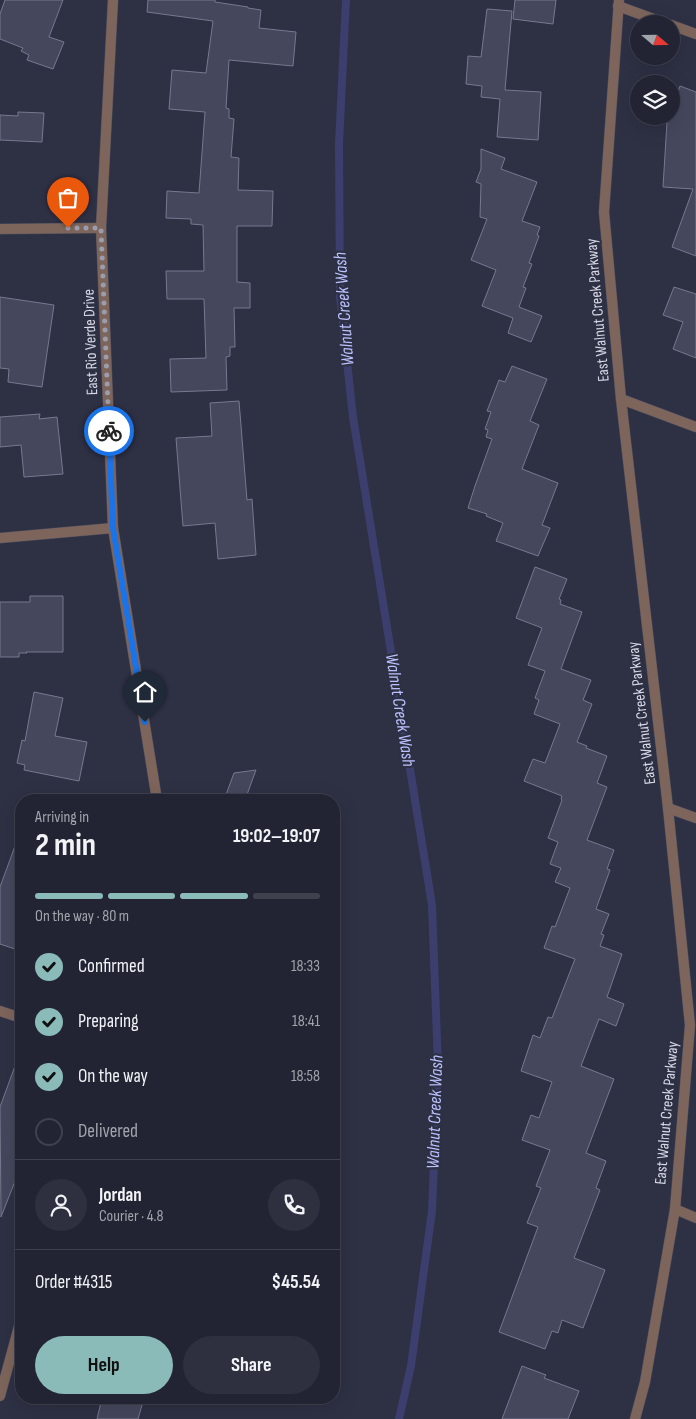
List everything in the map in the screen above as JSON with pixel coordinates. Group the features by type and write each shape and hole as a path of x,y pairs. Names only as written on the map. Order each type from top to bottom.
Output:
{"street":[{"name":"East Rio Verde Drive","path":"113,0 101,228 113,528 157,794"},
{"path":"618,3 646,15"},
{"name":"East Walnut Creek Parkway","path":"618,3 604,212 621,399 668,808 690,1025 674,1209 645,1382 635,1419"},
{"path":"680,28 696,34"},
{"path":"0,229 101,228"},
{"path":"621,399 696,428"},
{"path":"0,538 113,528"},
{"path":"668,808 696,818"},
{"path":"0,1011 15,1016"},
{"path":"674,1209 696,1218"},
{"path":"0,1396 15,1341"}],"building":[{"path":"5,0 63,0 49,37 64,42 53,69 27,60 29,55 21,51 23,48 0,39 0,14"},
{"path":"148,0 215,0 215,2 248,7 261,10 259,28 296,32 293,66 229,60 226,108 229,109 229,118 234,119 231,157 239,158 238,190 273,191 272,226 237,226 237,282 250,283 250,308 234,308 235,347 230,347 230,356 226,357 227,390 171,392 170,359 206,358 204,299 167,299 166,271 204,271 203,225 191,224 191,219 166,218 167,191 199,193 205,112 169,109 172,70 206,73 213,21 147,12"},
{"path":"515,0 556,0 553,24 513,19"},
{"path":"487,9 512,11 505,90 541,92 538,140 497,137 500,99 481,97 482,86 466,84 468,56 481,57"},
{"path":"680,86 696,92 696,256 672,247 693,189 663,187 667,125 680,125"},
{"path":"18,112 44,113 42,142 0,140 0,115 18,116"},
{"path":"481,149 505,158 501,169 537,182 522,221 540,227 537,235 539,236 529,263 532,264 523,287 526,288 519,307 542,316 531,342 508,333 513,318 482,306 496,270 471,260 487,219 480,217 481,184 476,182 481,169"},
{"path":"674,287 696,294 696,358 673,349 683,322 663,315"},
{"path":"0,297 54,305 42,387 8,382 9,369 0,368"},
{"path":"512,366 547,379 530,421 539,425 522,469 558,483 542,525 550,528 538,556 496,541 503,523 486,516 487,514 468,508 492,439 486,437 488,430 485,429 491,412 487,411 499,380 505,382"},
{"path":"239,401 247,500 252,499 256,555 218,559 215,523 183,526 176,438 212,436 210,403"},
{"path":"40,414 39,419 57,417 63,474 24,477 21,445 0,447 0,417"},
{"path":"535,567 567,579 559,599 561,600 560,604 582,612 561,669 591,680 583,700 592,704 577,742 587,746 586,748 607,756 597,783 607,787 587,840 614,850 607,869 610,870 596,909 609,914 601,934 604,935 600,946 622,954 607,997 624,1004 616,1026 599,1019 581,1066 614,1079 586,1153 606,1161 596,1188 600,1190 574,1258 605,1270 583,1328 562,1320 558,1333 552,1331 545,1349 499,1332 538,1227 527,1223 541,1188 536,1186 550,1150 522,1140 531,1115 539,1118 552,1082 521,1071 533,1035 540,1038 548,1017 552,1018 575,959 544,948 552,926 555,927 570,888 555,882 561,868 550,864 558,842 548,838 562,796 524,781 533,759 545,763 560,724 534,714 539,700 535,698 545,671 528,665 542,628 516,618"},
{"path":"30,596 63,596 63,652 26,652 19,653 19,657 0,657 0,602 30,602"},
{"path":"34,692 63,698 55,736 87,742 79,781 24,770 25,765 17,763 22,740 25,741"},
{"path":"256,770 247,794 226,794 234,773"},
{"path":"15,846 15,949 0,944 0,887"},
{"path":"15,1066 15,1181 1,1217 0,1107"},
{"path":"522,1366 546,1375 544,1378 579,1391 568,1419 502,1419"},
{"path":"101,1404 142,1404 138,1419 97,1419"}],"waterway":[{"name":"Walnut Creek Wash","path":"346,0 339,144 340,297 353,417 432,905 438,1067 432,1211 411,1366 399,1419"}],"way so far":[{"path":"68,228 101,228 109,431"}],"route":[{"path":"109,431 113,528 145,722"}]}
